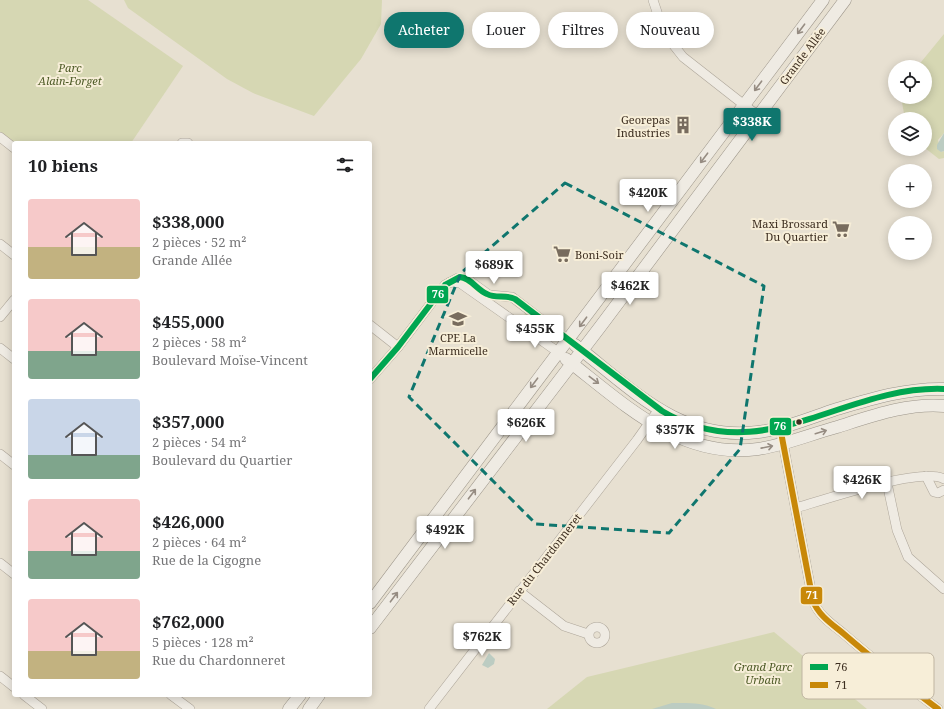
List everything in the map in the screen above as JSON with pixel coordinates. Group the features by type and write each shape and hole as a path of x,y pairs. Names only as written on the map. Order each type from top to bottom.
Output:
{"main road":[{"name":"Grande Allée","path":"372,600 823,0"},
{"name":"Grande Allée","path":"372,625 582,350 845,0"},
{"path":"568,340 659,409 687,424 715,432 744,433 780,427 892,394 919,390 944,389"},
{"path":"558,352 649,422 684,440 712,448 751,450 784,443 898,409 923,406 944,406"},
{"path":"289,709 298,697"},
{"path":"311,708 318,697"}],"street":[{"path":"653,0 664,33 678,51 702,72 758,115"},
{"path":"0,137 12,146"},
{"path":"0,244 12,253"},
{"path":"372,377 398,347 445,285 456,278 463,277 489,295 512,297 568,340"},
{"path":"450,282 460,283 558,352"},
{"path":"0,318 12,303"},
{"path":"372,328 398,347"},
{"path":"0,348 12,357"},
{"name":"Rue du Chardonneret","path":"429,709 659,409"},
{"path":"780,427 813,602 821,615 867,653"},
{"path":"0,454 12,463"},
{"path":"926,476 934,492 938,493 944,490"},
{"path":"796,508 907,478 937,476 944,479"},
{"path":"887,483 897,530 908,557 944,589"},
{"path":"0,563 12,572"},
{"path":"519,592 564,626 588,634"},
{"path":"0,676 12,685"},
{"path":"27,697 42,709"},
{"path":"174,697 190,709"},
{"path":"925,699 938,709"}],"highlighted area":[{"path":"565,183 764,286 740,449 669,533 536,524 409,397 461,273"}],"green space":[{"name":"Parc Alain-Forget","path":"0,0 88,0 183,66 132,141 12,141 12,142 0,139"},
{"path":"124,0 382,0 381,24 361,59 314,116 253,93 227,79 128,8"},
{"path":"944,34 944,133 938,140 941,152 944,151 944,158 939,159 932,154 932,112 904,112 902,104 932,104 932,60 923,60"},
{"path":"525,312 540,323 553,337 552,339 524,318"},
{"name":"Grand Parc Urbain","path":"774,632 802,655 802,699 855,699 867,709 547,709 587,677"}],"shaded area":[{"path":"944,133 944,151 941,152 937,149 937,145"},
{"path":"489,653 495,659 494,664 488,668 482,665"},
{"path":"672,703 700,704 716,709 652,709"}],"transit line":[{"name":"76","path":"372,377 398,347 445,285 460,277 464,278 483,292 490,295 515,299 662,411 699,427 734,432 769,429 803,421 871,399 907,391 944,389"},
{"name":"71","path":"780,427 813,601 822,615 830,623 867,653"},
{"name":"71","path":"925,699 938,709"}],"place":[{"name":"Georepas Industries","path":"683,125"},
{"name":"Maxi Brossard Du Quartier","path":"841,229"},
{"name":"Boni-Soir","path":"562,254"},
{"name":"CPE La Marmicelle","path":"458,319"}]}
